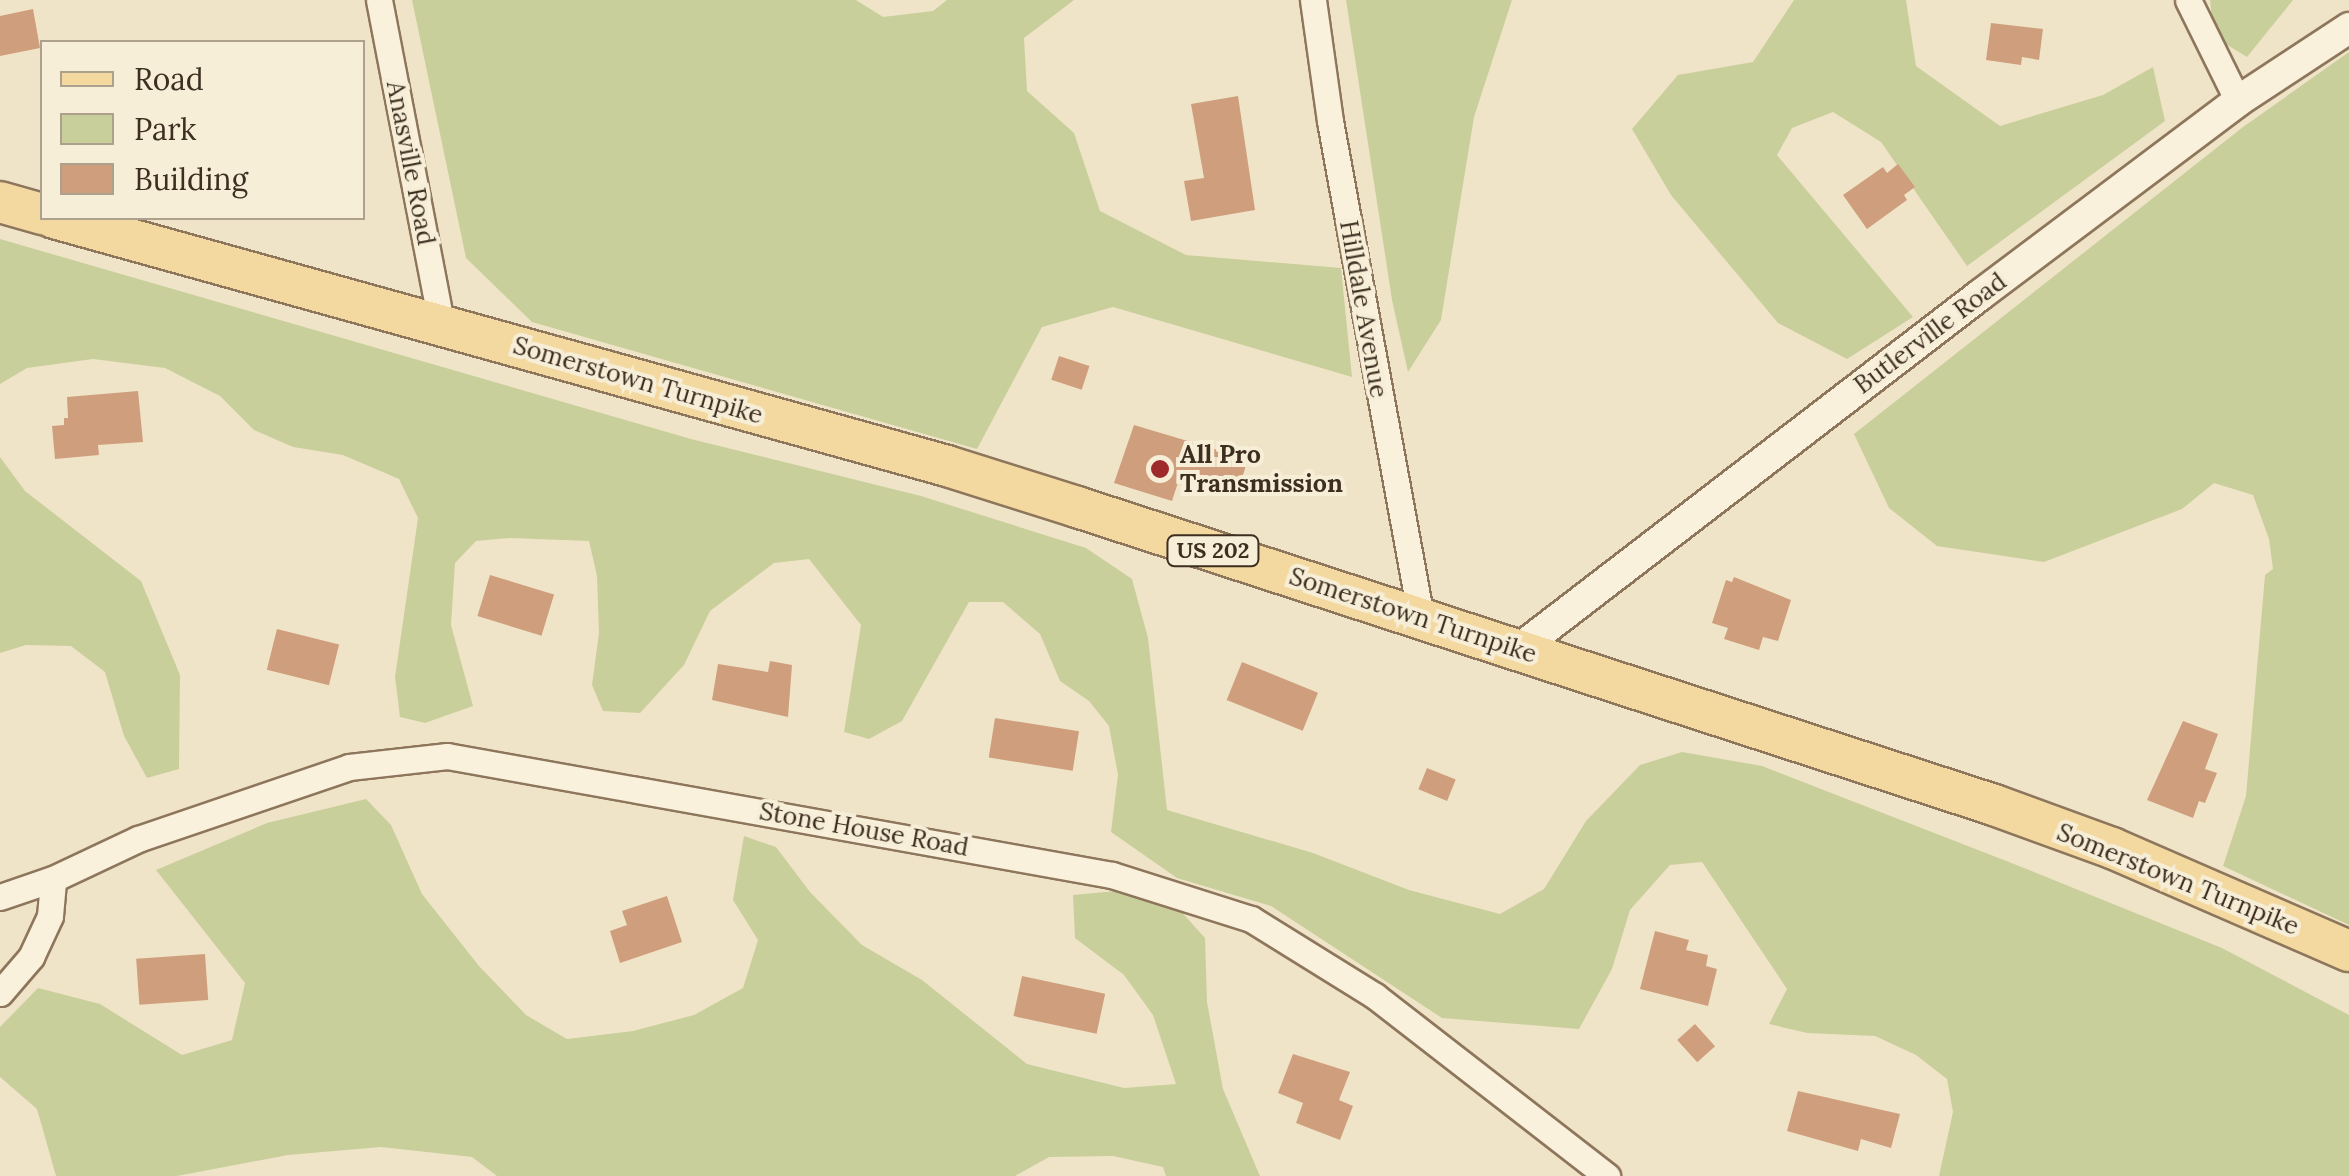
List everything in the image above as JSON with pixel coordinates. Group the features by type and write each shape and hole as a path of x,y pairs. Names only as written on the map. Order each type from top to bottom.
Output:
{"main road":[{"path":"0,202 40,213"},
{"name":"Somerstown Turnpike","path":"61,220 947,466 1994,805 2200,884 2349,952"}],"street":[{"name":"Anasville Road","path":"379,0 442,326"},
{"name":"Hilldale Avenue","path":"1312,0 1330,121 1421,618"},
{"path":"2188,0 2238,101"},
{"name":"Butlerville Road","path":"1519,650 2238,101 2349,28"},
{"name":"Stone House Road","path":"0,897 54,879 138,838 349,766 447,756 1112,874 1252,919 1375,996 1608,1176"},
{"path":"0,993 31,957 50,916 54,879"}],"green space":[{"path":"412,0 856,0 883,17 933,11 947,0 1074,0 1024,38 1027,91 1074,133 1100,211 1186,255 1341,268 1352,377 1113,307 1042,327 977,449 532,322 466,258"},
{"path":"1346,0 1512,0 1474,117 1441,320 1408,372 1392,300"},
{"path":"1794,0 1906,0 1916,66 2000,126 2103,95 2153,67 2165,121 1967,266 1881,142 1833,112 1792,128 1777,155 1913,317 1847,359 1778,323 1671,195 1632,129 1678,75 1753,62"},
{"path":"2210,0 2293,0 2247,57 2214,37"},
{"path":"2349,52 2349,925 2223,866 2246,796 2265,575 2273,569 2269,539 2253,495 2214,483 2182,509 2044,562 1937,546 1889,508 1854,434 2243,127"},
{"path":"0,239 691,439 921,496 1086,548 1132,579 1148,638 1167,810 1313,853 1409,890 1500,914 1544,889 1586,821 1640,765 1682,752 1762,766 2009,862 2222,948 2349,1015 2349,1176 1939,1176 1953,1112 1947,1079 1916,1055 1875,1036 1807,1033 1769,1024 1787,989 1702,862 1670,865 1630,910 1612,969 1579,1029 1442,1018 1271,906 1177,878 1111,832 1118,775 1109,726 1089,701 1060,681 1040,634 1003,602 969,602 902,721 869,739 844,732 861,625 809,559 774,563 710,611 684,665 640,713 603,711 592,685 599,633 597,576 589,541 476,541 455,563 451,625 473,706 425,723 400,717 395,677 418,518 399,479 343,455 293,447 254,430 220,396 165,368 93,359 27,368 0,384"},
{"path":"0,457 25,491 141,581 180,675 179,769 147,778 124,736 105,672 71,646 26,645 0,653"},
{"path":"366,799 391,825 422,894 479,966 526,1015 567,1039 633,1031 694,1015 743,988 758,940 733,900 744,836 776,847 810,892 862,945 922,980 1027,1064 1124,1088 1176,1084 1153,1015 1124,975 1075,938 1073,895 1116,891 1178,908 1205,938 1207,1002 1223,1089 1260,1176 1166,1176 1163,1167 1113,1156 1049,1157 1015,1176 497,1176 472,1157 381,1147 288,1155 177,1176 56,1176 37,1109 0,1077 0,1027 38,988 100,1004 182,1055 232,1040 245,983 156,870 267,823"}],"building":[{"path":"33,9 40,48 0,56 0,16"},
{"path":"1991,23 2043,29 2039,60 2022,57 2021,65 1986,60"},
{"path":"1238,96 1255,210 1191,221 1184,181 1204,178 1191,104"},
{"path":"1898,164 1915,187 1904,195 1907,200 1867,229 1843,195 1883,167 1887,173"},
{"path":"1059,356 1089,366 1082,390 1051,380"},
{"path":"138,391 143,442 98,445 99,455 55,459 52,426 64,425 64,418 68,418 67,397"},
{"path":"1134,425 1248,459 1238,491 1181,473 1172,501 1114,483"},
{"path":"490,575 554,595 542,636 477,616"},
{"path":"1734,577 1791,600 1778,641 1763,637 1759,650 1724,639 1728,628 1712,623 1726,580 1732,582"},
{"path":"277,629 339,644 329,685 267,670"},
{"path":"770,661 792,665 788,717 712,700 718,664 768,672"},
{"path":"1242,662 1318,693 1303,731 1227,700"},
{"path":"995,718 1079,731 1073,771 989,758"},
{"path":"2183,721 2218,734 2205,769 2217,773 2205,803 2199,801 2193,818 2147,800"},
{"path":"1427,768 1456,780 1447,801 1418,789"},
{"path":"667,896 682,942 620,963 610,931 627,925 622,911"},
{"path":"1655,931 1689,940 1686,950 1708,955 1706,966 1717,969 1708,1006 1640,989"},
{"path":"205,954 208,1000 139,1005 136,959"},
{"path":"1022,976 1105,994 1097,1034 1013,1016"},
{"path":"1695,1024 1715,1046 1697,1062 1677,1040"},
{"path":"1293,1054 1350,1072 1339,1100 1353,1106 1340,1140 1296,1123 1303,1103 1278,1093"},
{"path":"1798,1091 1900,1114 1891,1148 1861,1139 1858,1151 1787,1131"}],"place":[{"name":"All Pro Transmission","path":"1160,469"}]}
